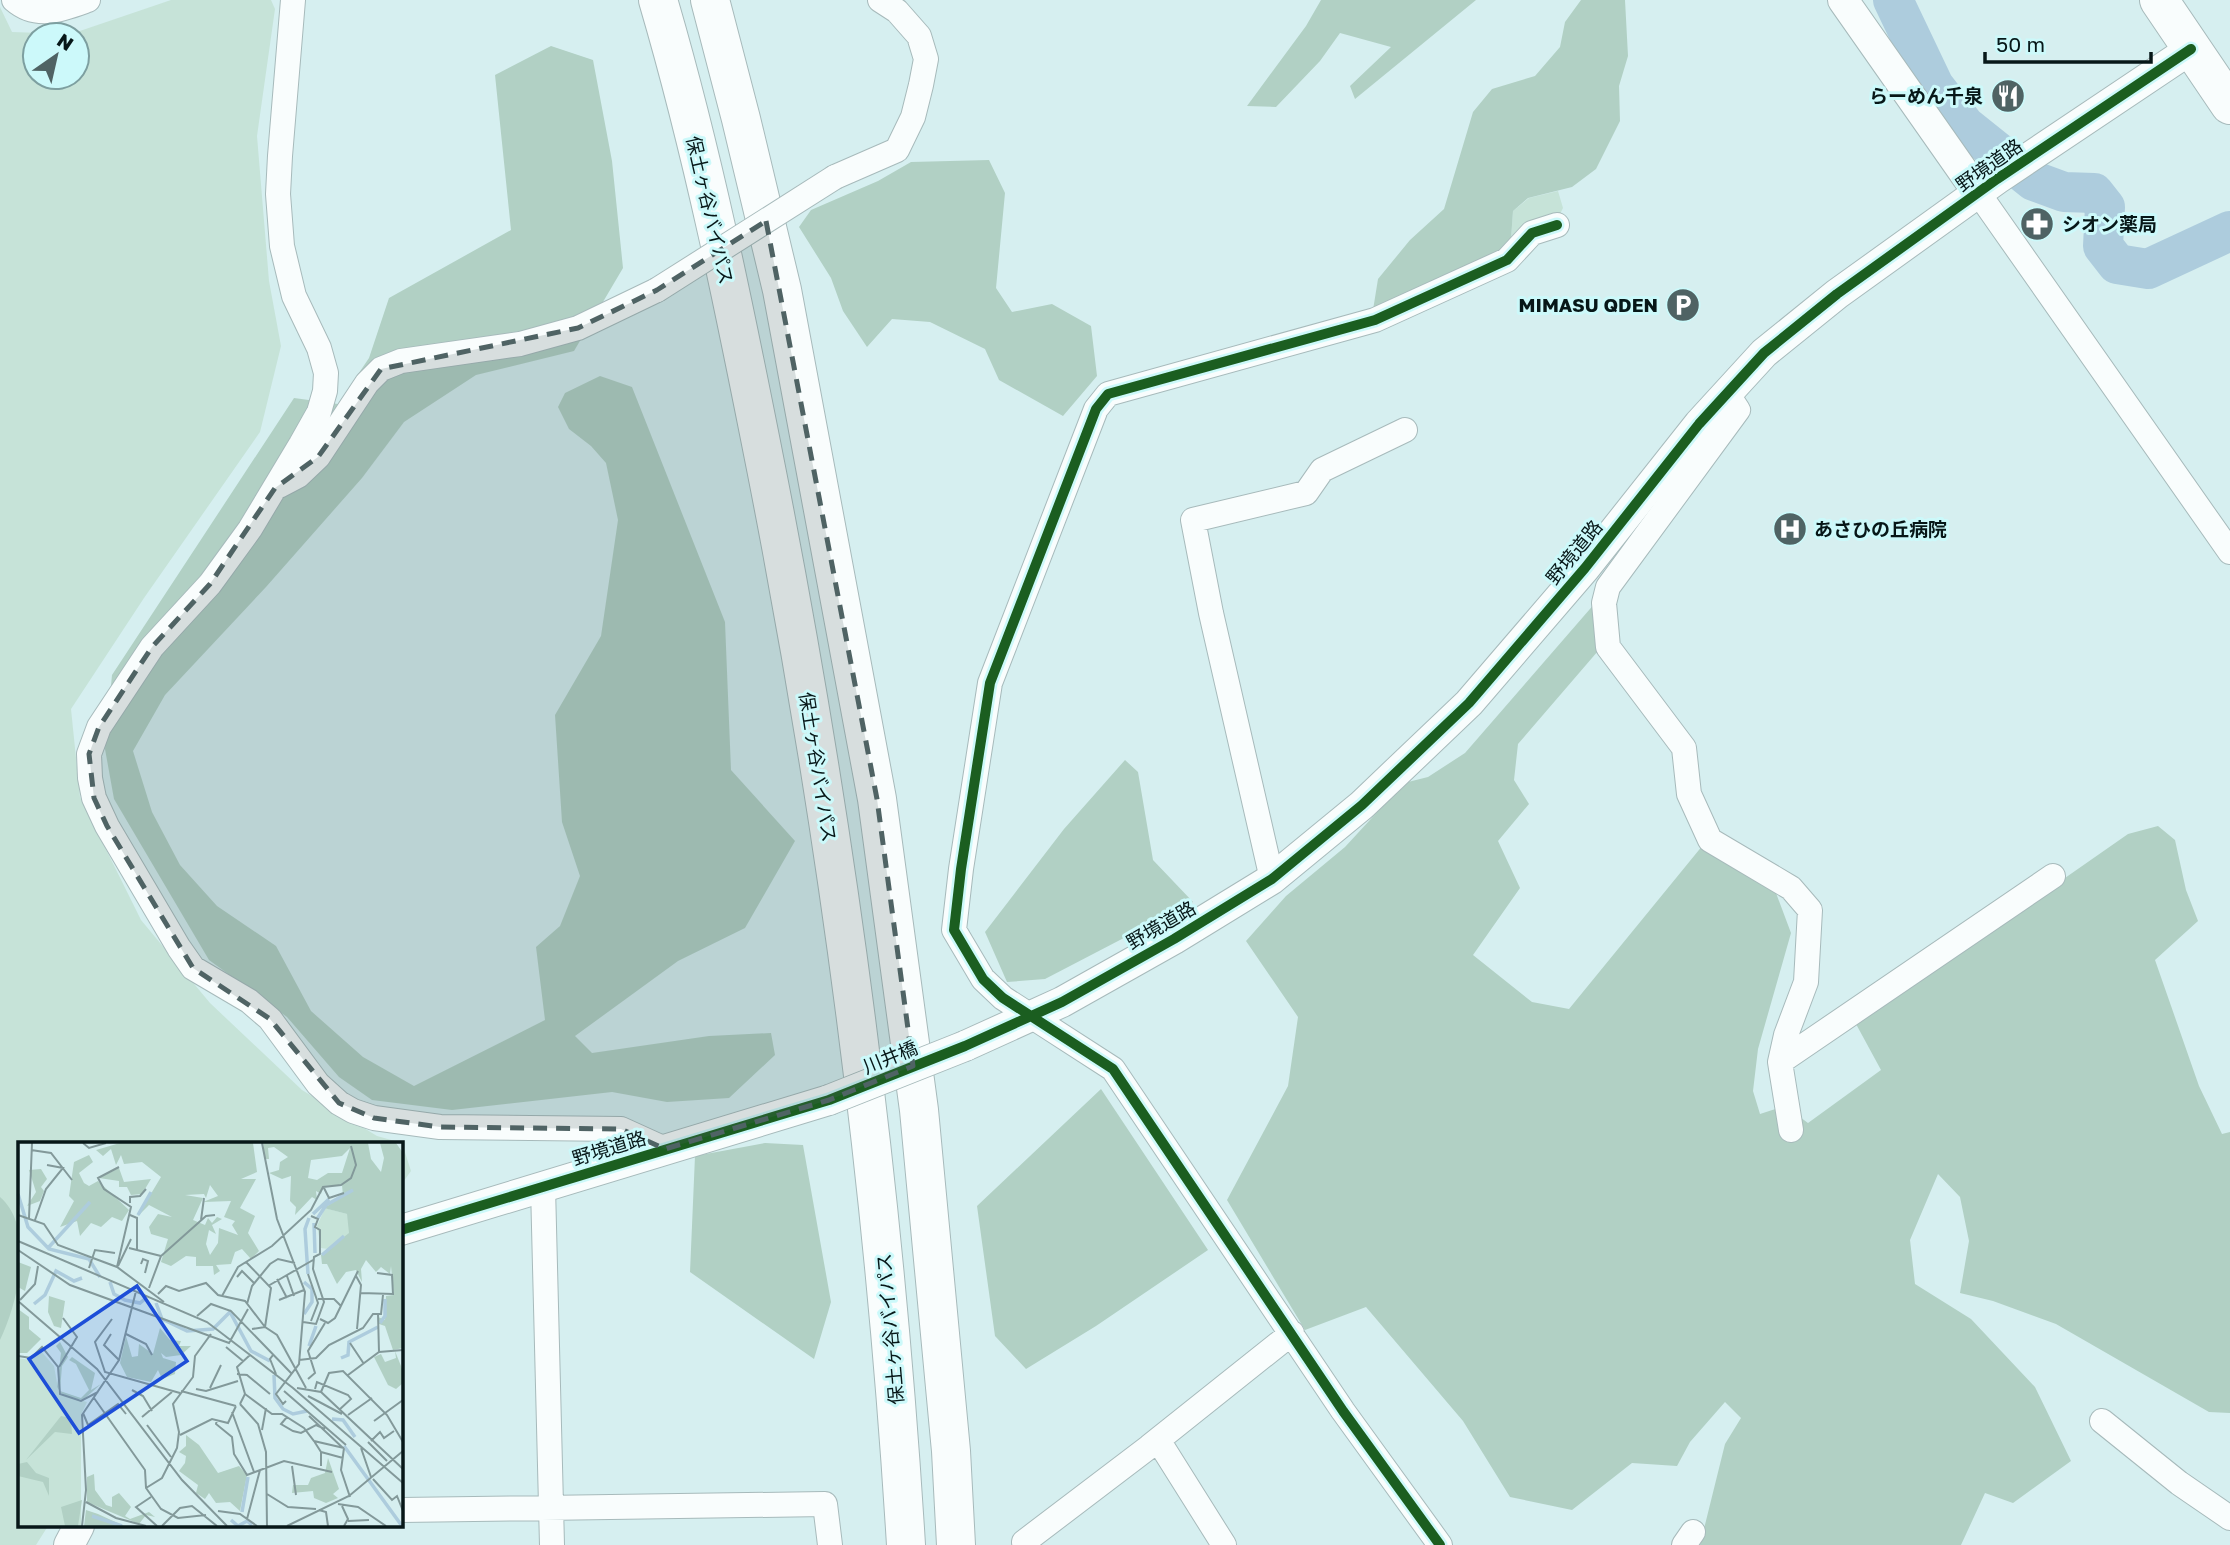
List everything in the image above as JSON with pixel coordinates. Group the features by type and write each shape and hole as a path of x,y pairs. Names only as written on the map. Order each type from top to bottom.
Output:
{"highway":[{"name":"保土ヶ谷バイパス","path":"658,0 712,208 790,588 830,840 872,1139 898,1413 906,1545"},
{"path":"709,0 782,290 877,799 919,1110 951,1451 956,1545"},
{"path":"2158,0 2230,105"}],"street":[{"path":"14,0 22,6 46,12 88,0"},
{"path":"293,0 278,194 282,246 294,296 319,348 326,373 325,391 319,412 250,529 210,583 152,647 99,727 89,754 94,798 113,837 193,968 249,1001 270,1019 318,1084 339,1103 374,1118 440,1127 621,1129 665,1149"},
{"path":"275,488 298,477 318,457 367,383 382,369 401,361 520,344 578,328 657,290 835,177 897,149 913,117 926,59 919,36 898,11 880,0"},
{"path":"1843,0 1988,187 2230,552"},
{"name":"野境道路","path":"965,1046 1062,1002 1272,879 1362,805 1469,703 1585,568 1692,433 1764,353 1794,327 1988,187 2191,49"},
{"path":"1440,1545 1351,1422 1113,1069 1003,998 983,979 954,930 990,683 1096,409 1108,394 1375,320 1507,260 1532,233 1557,225"},
{"path":"1727,393 1738,410 1608,587 1604,603 1608,647 1684,748 1689,794 1710,840 1791,888 1810,910 1806,982 1786,1035 1780,1062 1791,1130"},
{"path":"1272,879 1211,613 1193,520 1306,493 1322,470 1405,430"},
{"path":"1780,1062 2053,876"},
{"name":"川井橋","path":"829,1100 965,1046"},
{"name":"野境道路","path":"402,1230 829,1100"},
{"path":"543,1187 552,1545"},
{"path":"1024,1542 1292,1334"},
{"path":"2102,1421 2179,1483 2230,1518"},
{"path":"1158,1440 1224,1545"},
{"path":"402,1510 825,1504 830,1545"},
{"path":"69,1545 78,1528"}],"highlighted area":[{"path":"766,221 877,799 913,1066 829,1100 665,1149 621,1129 440,1127 374,1118 339,1103 270,1019 193,968 107,826 94,798 89,754 99,727 152,647 210,584 275,488 318,457 381,369 578,328 657,290"}],"green space":[{"path":"171,0 271,0 275,9 257,136 269,281 281,346 260,432 144,598 71,709 80,797 141,920 210,1003 302,1090 377,1136 398,1142 18,1142 18,1528 47,1528 36,1545 0,1545 0,7 12,32 21,32 21,91 91,91 91,27"},
{"path":"1321,0 1476,0 1355,99 1350,86 1391,47 1340,33 1320,61 1276,107 1247,106 1306,26"},
{"path":"1581,0 1625,0 1628,56 1619,86 1620,121 1596,169 1572,187 1528,198 1513,211 1511,239 1501,252 1373,310 1378,279 1410,240 1444,209 1473,112 1492,89 1535,76 1560,47 1565,22"},
{"path":"551,46 593,60 612,161 623,268 574,351 476,375 404,422 362,478 266,587 165,695 133,751 152,812 180,865 217,906 276,946 311,1011 363,1057 414,1086 545,1020 536,947 560,926 580,876 562,822 555,715 601,636 618,520 606,463 591,446 569,429 558,407 565,393 600,376 632,387 725,622 731,770 795,841 745,928 678,961 575,1036 592,1053 709,1036 771,1033 775,1055 729,1098 667,1102 612,1092 452,1110 372,1100 339,1077 287,1017 209,960 114,799 105,749 112,675 294,398 338,404 369,358 389,298 511,230 495,75"},
{"path":"989,160 1005,193 996,288 1012,312 1052,304 1091,326 1097,376 1063,416 999,380 985,349 930,322 892,319 867,347 843,311 831,278 799,227 811,210 878,181 911,162"},
{"path":"1558,191 1563,208 1559,216 1511,239 1513,211 1529,198"},
{"path":"1596,602 1598,651 1518,744 1514,780 1529,804 1498,841 1520,888 1473,955 1532,1002 1569,1009 1703,845 1773,885 1791,933 1758,1049 1753,1091 1760,1114 1785,1106 1808,1123 1881,1070 1856,1024 2128,834 2158,826 2175,840 2186,890 2198,921 2155,960 2199,1086 2222,1134 2230,1132 2230,1413 2209,1412 2056,1324 1993,1301 1960,1293 1969,1241 1960,1197 1938,1174 1910,1240 1915,1284 1971,1319 2035,1387 2071,1461 2013,1503 1985,1493 1961,1545 1700,1545 1725,1444 1741,1418 1725,1402 1690,1442 1677,1466 1632,1463 1572,1510 1510,1497 1463,1421 1366,1307 1305,1330 1227,1200 1288,1086 1298,1017 1246,941 1286,896 1345,847 1404,783 1428,777 1465,753"},
{"path":"1125,760 1138,772 1153,860 1193,902 1045,979 1007,982 985,932 1064,829"},
{"path":"1101,1089 1208,1250 1096,1326 1026,1369 995,1336 977,1206"},
{"path":"402,1143 411,1171 402,1184"},
{"path":"765,1143 803,1145 831,1302 814,1359 690,1272 695,1156"},
{"path":"0,1197 11,1211 18,1227 18,1280 13,1306 0,1340"}],"waterway":[{"path":"1893,0 1934,86 1965,126 2034,181 2064,192 2094,193 2105,207 2103,246 2117,264 2148,269 2230,231"}],"cycle path":[{"path":"402,1230 829,1100 965,1046 1062,1002 1174,939 1272,879 1362,805 1469,703 1585,568 1699,424 1764,353 1837,294 1997,179 2191,49"},
{"path":"1440,1545 1343,1411 1113,1069 1003,998 983,979 954,930 990,683 1096,409 1108,394 1375,320 1507,260 1532,233 1557,225"}],"place":[{"name":"らーめん千泉","path":"2008,96"},
{"name":"シオン薬局","path":"2037,224"},
{"name":"MIMASU QDEN","path":"1683,305"},
{"name":"あさひの丘病院","path":"1790,529"}]}
